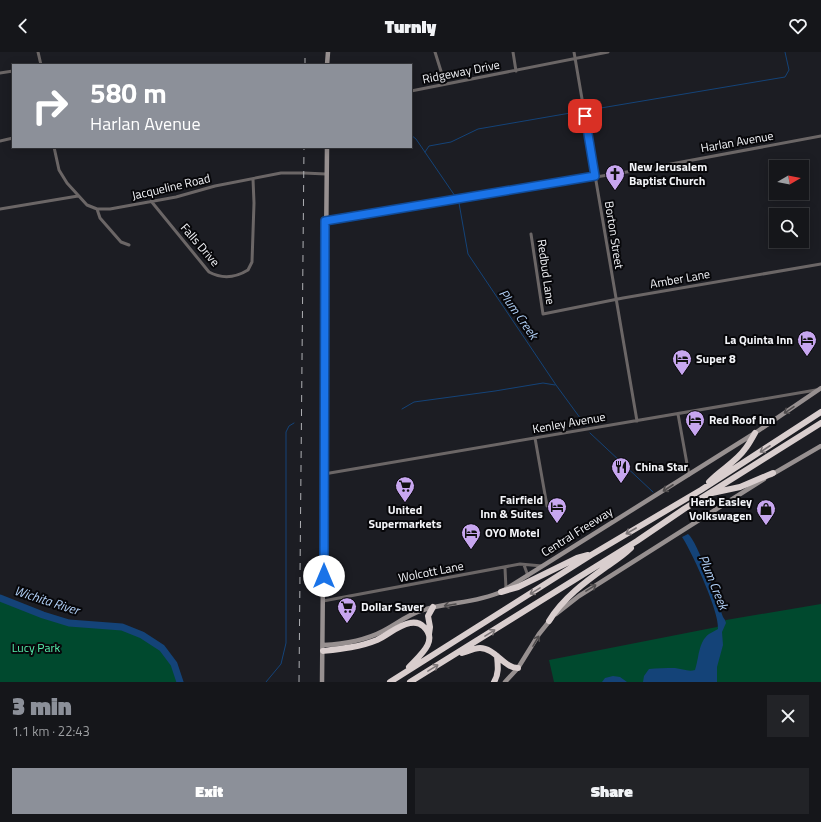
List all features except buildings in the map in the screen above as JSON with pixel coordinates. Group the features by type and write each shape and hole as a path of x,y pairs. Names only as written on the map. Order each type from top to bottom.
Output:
{"highway":[{"path":"390,682 591,555 701,490 821,412"},
{"path":"410,682 637,541 707,494 821,423"},
{"path":"701,490 717,473 745,450 755,433"},
{"path":"707,494 740,487 773,474"},
{"path":"549,621 557,608 580,587 622,556 637,541"},
{"path":"504,591 518,587 577,558 591,555"},
{"path":"403,674 428,646 430,627 428,616 433,607"},
{"path":"323,648 352,647 375,641 409,623 415,622 422,625 428,631 429,638"},
{"path":"456,654 480,648 497,656 511,667 518,668"},
{"path":"494,682 497,678 498,671 497,656"}],"main road":[{"path":"327,64 328,52"},
{"path":"322,682 325,221 327,148"},
{"name":"Central Freeway","path":"323,648 374,635 416,613 433,607 475,601 504,591 755,433 819,389"},
{"path":"504,682 518,668 549,621 579,596 773,474 821,446"}],"street":[{"path":"38,52 41,64"},
{"path":"436,52 445,84"},
{"path":"513,52 516,71"},
{"name":"Borton Street","path":"574,52 637,421"},
{"name":"Ridgeway Drive","path":"412,91 605,52"},
{"path":"0,73 12,71"},
{"name":"Harlan Avenue","path":"325,221 639,170 821,136"},
{"path":"0,141 12,138"},
{"path":"54,148 62,176 78,196 87,204 97,209 100,218 122,242 129,245"},
{"name":"Jacqueline Road","path":"97,209 110,209 289,172 326,174"},
{"name":"Falls Drive","path":"151,201 209,272 217,276 232,276 248,270 252,262 254,203 253,179"},
{"path":"0,209 78,196"},
{"name":"Redbud Lane","path":"531,234 543,314"},
{"name":"Amber Lane","path":"543,314 821,264"},
{"name":"Kenley Avenue","path":"324,474 819,389"},
{"path":"678,414 688,475"},
{"path":"536,438 547,506"},
{"path":"524,565 528,576"},
{"name":"Wolcott Lane","path":"323,601 505,568 524,565 543,566"},
{"path":"504,591 505,568"}],"green space":[{"name":"Lucy Park","path":"0,598 43,615 69,623 122,627 142,635 162,648 174,664 180,682 0,682"},
{"path":"821,604 821,682 554,682 549,660 717,627 726,620"}],"water":[{"path":"688,534 697,548 726,623 722,632 723,645 717,667 717,682 643,682 644,676 649,669 675,668 688,671 695,670 699,651 705,637 718,629 715,610 710,597 692,555 682,537"},
{"path":"613,676 620,677 627,682 602,682 605,678"}],"waterway":[{"path":"589,110 785,77 789,70 785,52"},
{"path":"425,152 429,146 451,142 478,129 582,111"},
{"name":"Plum Creek","path":"412,136 416,139 455,196"},
{"name":"Plum Creek","path":"459,203 468,254 556,385 586,426"},
{"path":"402,409 414,402 543,383 555,385"},
{"path":"266,682 281,664 286,643 286,432 289,426 294,423"},
{"name":"Plum Creek","path":"590,433 653,492"},
{"name":"Wichita River","path":"0,598 43,615 69,623 122,627 142,635 162,648 174,664 180,682"}],"railway":[{"path":"305,52 305,64"},
{"path":"299,682 304,148"}],"place":[{"name":"New Jerusalem Baptist Church","path":"615,191"},
{"name":"La Quinta Inn","path":"807,357"},
{"name":"Super 8","path":"682,376"},
{"name":"Red Roof Inn","path":"695,437"},
{"name":"China Star","path":"621,484"},
{"name":"United Supermarkets","path":"405,503"},
{"name":"Fairfield Inn & Suites","path":"557,524"},
{"name":"Herb Easley Volkswagen","path":"766,526"},
{"name":"OYO Motel","path":"471,550"},
{"name":"Dollar Saver","path":"347,624"}],"route":[{"path":"324,576 325,221 595,176 585,116"}]}
